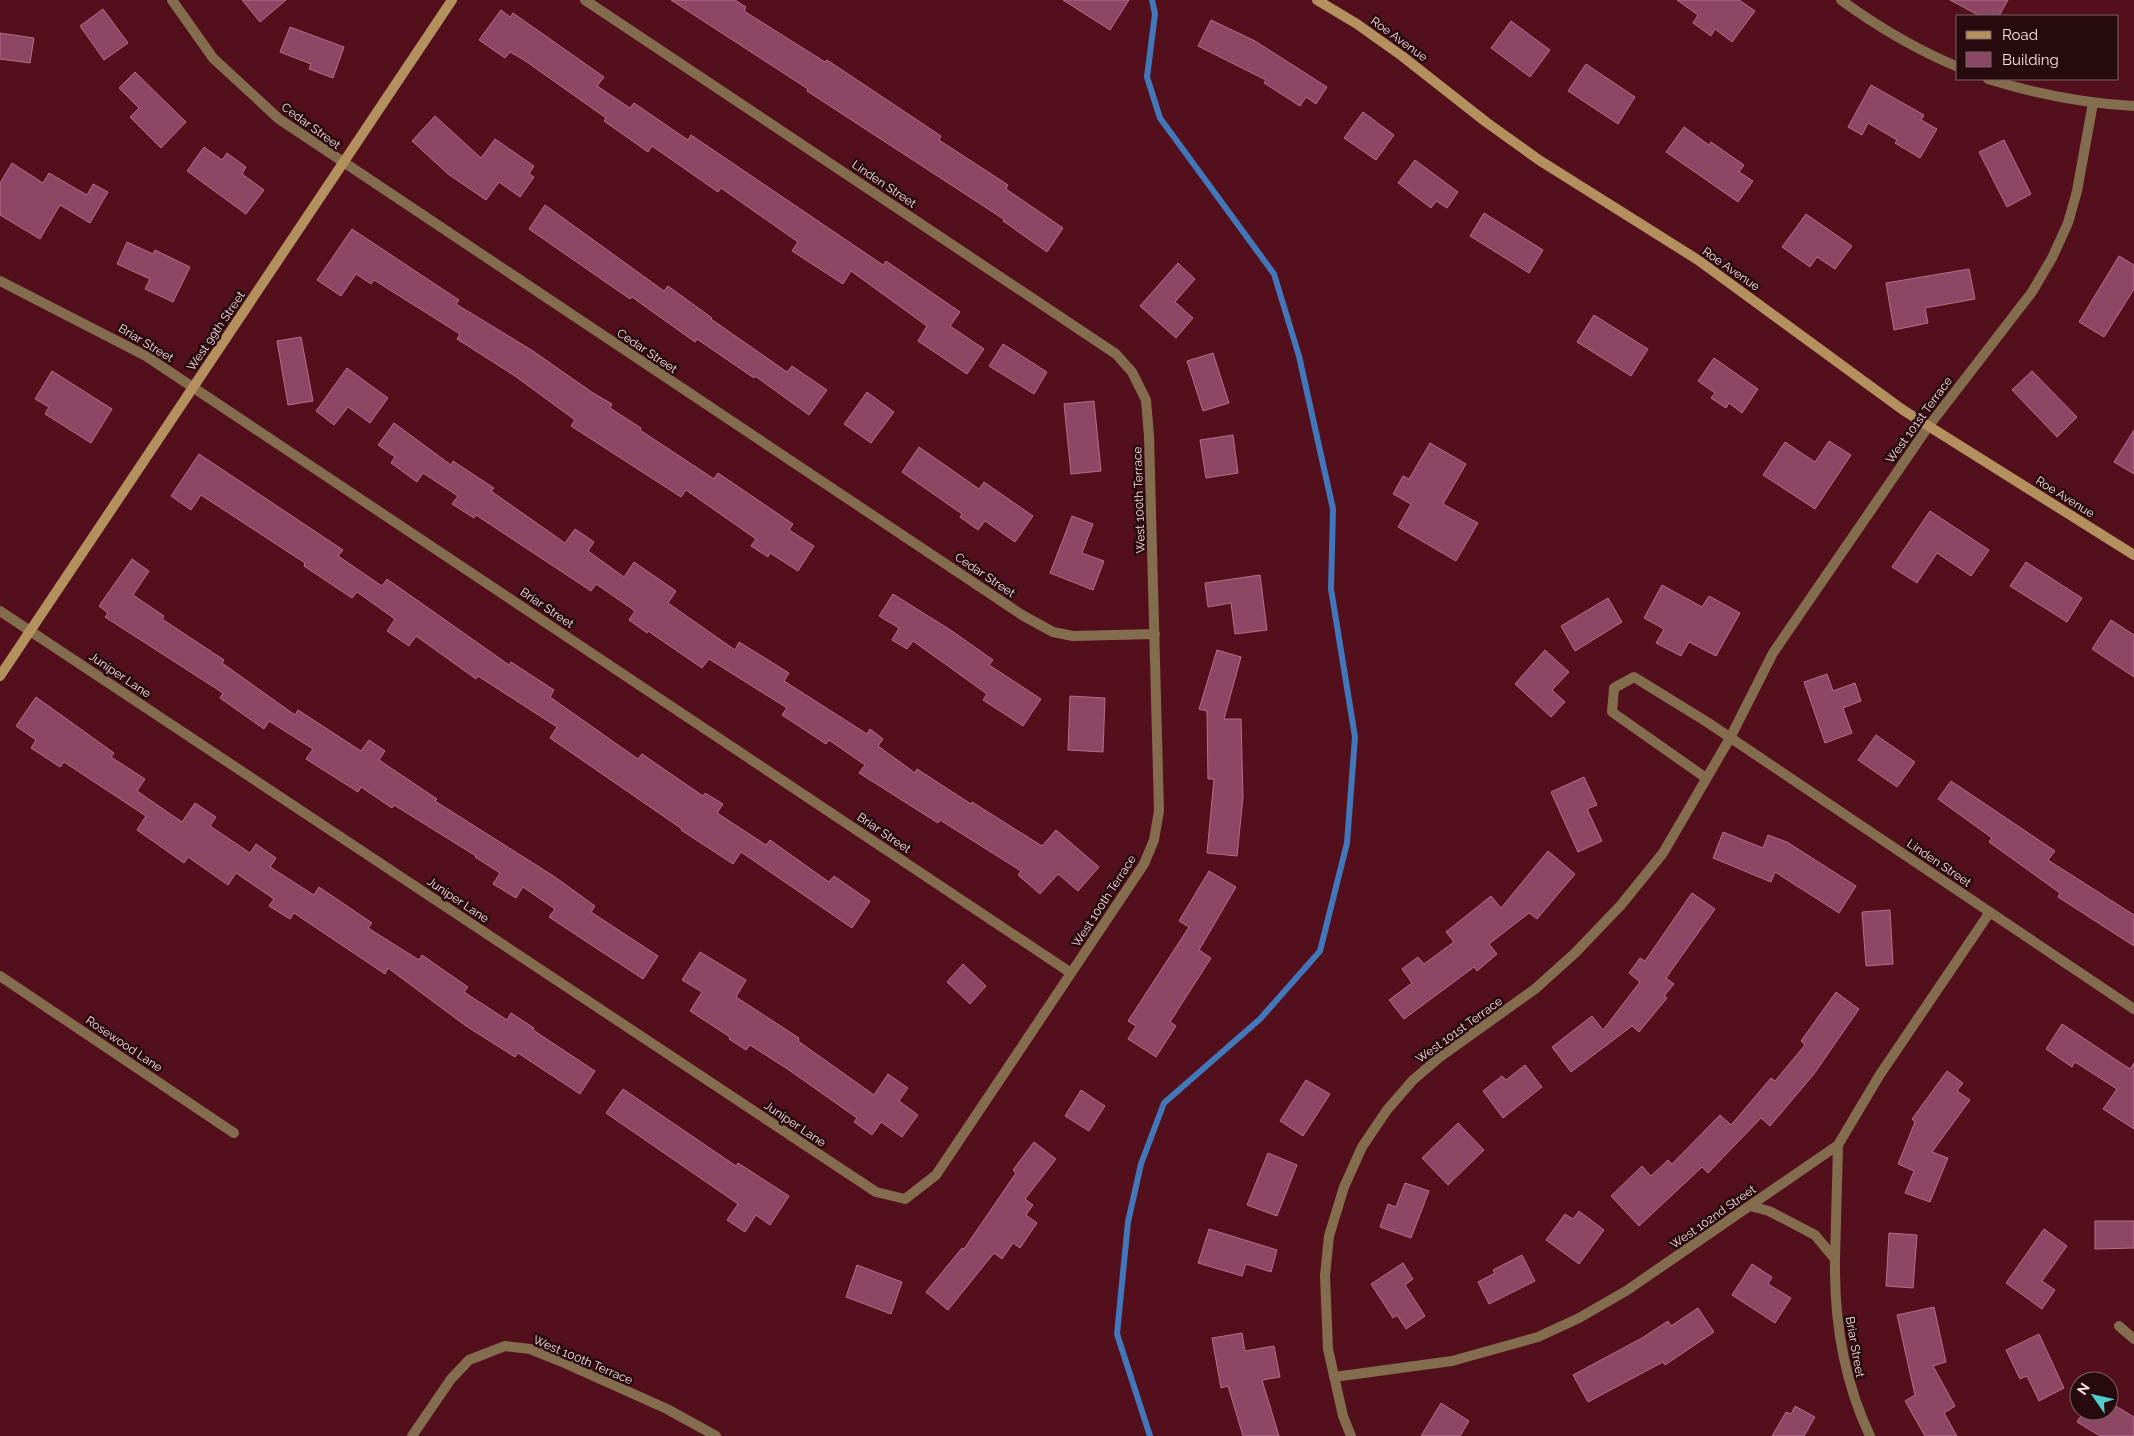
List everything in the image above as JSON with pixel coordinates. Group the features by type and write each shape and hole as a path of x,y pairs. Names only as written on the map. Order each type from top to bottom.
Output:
{"main road":[{"name":"West 99th Street","path":"0,676 452,0"},
{"name":"Roe Avenue","path":"1317,0 1387,46 1539,160 1698,260 1856,377 1928,426 2134,555"}],"street":[{"name":"Cedar Street","path":"172,0 213,58 279,119 1022,615 1053,632 1073,636 1155,634"},
{"name":"Linden Street","path":"585,0 1116,354 1132,372 1146,400 1146,409"},
{"path":"1841,0 1881,29 1914,48 1956,66"},
{"path":"1991,80 2034,93 2093,103 2134,106"},
{"name":"West 101st Terrace","path":"1350,1436 1334,1377 1325,1326 1325,1276 1329,1236 1344,1187 1362,1147 1387,1110 1413,1080 1440,1057 1535,989 1575,953 1621,905 1662,853 1730,738 1773,653 1928,426 2032,292 2052,258 2068,223 2077,191 2093,103"},
{"name":"Briar Street","path":"0,281 113,338 194,387 1071,973"},
{"name":"West 100th Terrace","path":"905,1199 936,1175 1144,864 1154,840 1159,811 1149,436 1146,409"},
{"name":"Juniper Lane","path":"0,611 876,1192 905,1199"},
{"path":"1706,778 1612,712 1614,688 1634,676 1730,738"},
{"name":"Linden Street","path":"1730,738 2134,1008"},
{"name":"West 102nd Street","path":"1334,1377 1452,1361 1538,1337 1578,1318 1626,1290 1838,1145 1879,1076 1990,912"},
{"name":"Rosewood Lane","path":"0,976 234,1133"},
{"name":"Briar Street","path":"1838,1145 1835,1259 1838,1338 1848,1379 1870,1436"},
{"path":"1750,1206 1769,1211 1815,1235 1835,1259"},
{"path":"2119,1326 2134,1340"},
{"name":"West 100th Terrace","path":"412,1436 451,1379 469,1360 506,1346 530,1349 667,1409 716,1436"}],"building":[{"path":"242,0 286,0 260,22"},
{"path":"671,0 735,0 746,7 744,11 825,62 827,60 941,136 939,140 1008,185 1006,189 1063,228 1047,252 1003,221 1005,220"},
{"path":"1063,0 1129,0 1110,30"},
{"path":"1677,0 1739,0 1755,11 1732,42 1715,29 1711,36 1693,23 1698,15"},
{"path":"1950,0 2008,0 2000,15 1978,15"},
{"path":"103,9 128,43 104,60 80,26"},
{"path":"501,10 510,17 513,13 604,77 597,86 630,108 634,103 688,140 691,135 883,265 886,261 960,312 950,326 984,349 967,374 918,341 927,326 851,271 843,284 792,251 798,242 721,188 718,192 652,146 648,152 604,121 606,118 524,60 510,52 505,58 479,40"},
{"path":"1211,20 1255,41 1327,87 1316,104 1306,97 1300,106 1264,83 1266,80 1198,46"},
{"path":"1511,21 1550,50 1530,77 1491,48"},
{"path":"290,27 344,47 333,78 309,69 311,64 280,52"},
{"path":"0,33 34,38 30,63 0,59"},
{"path":"1586,64 1635,97 1618,124 1568,91"},
{"path":"135,72 186,122 161,148 130,117 139,108 119,88"},
{"path":"1871,85 1924,115 1921,120 1937,129 1920,158 1895,143 1897,140 1868,123 1862,135 1848,127"},
{"path":"1363,112 1394,135 1376,160 1344,138"},
{"path":"435,116 481,158 495,139 534,166 529,174 534,177 520,197 499,182 486,200 448,174 412,141"},
{"path":"1684,127 1709,145 1711,142 1744,165 1739,172 1753,181 1738,202 1666,152"},
{"path":"2004,140 2031,194 2007,207 1979,152"},
{"path":"204,147 222,160 227,153 246,167 242,174 264,190 246,214 187,171"},
{"path":"1415,160 1458,192 1447,208 1436,201 1431,208 1398,183"},
{"path":"12,163 43,183 49,173 87,195 93,184 108,192 90,223 60,205 40,239 0,215 0,183"},
{"path":"545,205 664,291 668,286 711,319 787,372 792,366 827,390 809,415 755,376 754,378 697,339 695,342 632,297 630,299 529,229"},
{"path":"1484,213 1543,250 1529,273 1470,236"},
{"path":"1806,214 1852,246 1835,269 1817,257 1810,267 1782,247"},
{"path":"352,229 459,300 456,304 533,351 612,404 610,408 641,428 640,430 714,479 718,473 793,524 789,530 814,546 798,571 770,553 768,557 751,546 756,539 686,490 681,497 571,426 575,420 515,376 457,339 460,334 374,280 371,284 356,274 341,296 317,280"},
{"path":"127,242 153,254 155,250 190,267 173,302 145,289 150,279 117,264"},
{"path":"2119,256 2134,265 2134,289 2104,337 2079,322"},
{"path":"1178,263 1195,279 1175,302 1193,318 1176,338 1140,306"},
{"path":"1969,269 1975,299 1925,308 1928,323 1894,330 1886,283"},
{"path":"1594,315 1648,349 1631,376 1577,342"},
{"path":"301,337 313,401 288,405 277,341"},
{"path":"1003,344 1047,372 1034,394 989,366"},
{"path":"1213,353 1229,403 1203,411 1187,361"},
{"path":"1714,358 1758,389 1742,413 1729,403 1726,408 1711,398 1715,393 1698,381"},
{"path":"347,368 388,398 370,423 348,407 334,425 316,411"},
{"path":"52,371 112,409 91,443 45,414 49,407 35,399"},
{"path":"2032,371 2077,417 2057,437 2012,390"},
{"path":"867,392 894,412 871,443 844,424"},
{"path":"1094,401 1101,471 1071,474 1064,404"},
{"path":"394,423 451,465 453,461 494,488 491,491 565,543 575,529 594,542 588,551 624,577 634,562 676,591 668,603 735,650 739,642 789,673 784,681 867,734 870,729 883,739 878,746 915,773 917,769 1042,846 1056,830 1099,867 1078,891 1058,874 1040,894 1018,875 1021,871 940,820 938,823 859,773 865,765 829,740 826,744 782,715 787,708 709,659 702,668 648,631 647,633 629,620 635,611 596,584 591,591 476,515 474,518 452,504 458,496 423,473 417,482 391,463 395,457 378,445"},
{"path":"2134,430 2134,474 2114,462"},
{"path":"1233,435 1238,473 1206,478 1200,440"},
{"path":"1829,441 1851,455 1815,509 1763,475 1785,442 1815,462"},
{"path":"1430,443 1466,464 1443,504 1478,523 1456,561 1398,527 1411,504 1393,494 1403,476 1409,479"},
{"path":"919,447 979,489 984,482 1033,516 1015,542 985,521 978,530 960,517 962,514 902,472"},
{"path":"199,454 343,550 338,556 382,586 387,579 509,665 511,662 554,690 550,697 638,759 642,754 703,796 705,793 723,804 717,813 766,845 770,840 829,882 834,876 870,901 852,928 741,852 733,864 681,830 550,738 557,727 478,676 476,679 416,636 409,646 387,631 395,619 357,592 352,598 304,566 305,563 201,495 191,510 171,496"},
{"path":"1930,511 1989,550 1971,576 1937,553 1917,583 1892,567"},
{"path":"1072,516 1093,524 1082,553 1104,561 1093,590 1050,573"},
{"path":"132,559 149,571 133,595 164,616 162,619 224,660 222,663 295,715 298,710 361,751 369,740 385,751 379,760 437,799 435,801 555,877 595,906 591,912 658,956 643,979 549,917 555,909 523,887 516,898 493,884 500,873 476,856 394,805 392,808 361,787 358,792 306,759 313,749 269,721 264,729 220,698 223,693 105,617 108,613 99,606"},
{"path":"2026,562 2082,598 2067,622 2010,586"},
{"path":"1260,575 1267,630 1235,634 1231,603 1208,607 1205,583"},
{"path":"1662,585 1702,607 1709,596 1740,613 1716,656 1689,642 1681,656 1656,643 1664,629 1644,618"},
{"path":"893,594 952,631 993,660 989,665 1041,699 1023,726 983,700 987,694 913,641 907,649 892,640 899,628 879,616"},
{"path":"1608,598 1622,622 1575,651 1561,626"},
{"path":"2111,620 2134,635 2134,677 2092,649"},
{"path":"1217,650 1241,657 1224,719 1241,719 1243,797 1237,856 1207,853 1214,779 1208,779 1207,711 1199,709"},
{"path":"1545,650 1569,672 1552,690 1565,702 1551,717 1515,684"},
{"path":"1827,674 1833,691 1855,683 1861,701 1843,708 1852,733 1825,743 1804,682"},
{"path":"1070,696 1105,698 1103,752 1068,750"},
{"path":"36,697 114,753 111,757 145,779 137,791 182,822 195,803 216,817 210,826 250,853 256,844 276,858 270,867 314,895 319,887 372,923 368,928 419,960 422,955 468,987 464,992 507,1020 511,1013 595,1071 580,1094 518,1053 515,1057 466,1026 388,968 385,974 294,913 290,919 269,906 274,899 236,873 228,885 188,857 184,863 137,830 146,816 64,762 60,767 31,748 36,740 16,726"},
{"path":"1876,735 1915,762 1897,787 1858,760"},
{"path":"1584,777 1597,805 1587,809 1602,841 1578,852 1551,792"},
{"path":"1951,781 2055,851 2048,860 2134,915 2134,946 2058,897 2060,893 1989,842 1992,838 1938,799"},
{"path":"1723,832 1763,848 1768,835 1787,842 1856,886 1839,913 1775,872 1771,882 1713,858"},
{"path":"1548,851 1575,874 1537,919 1529,913 1489,944 1497,954 1477,971 1474,967 1404,1019 1389,1000 1412,983 1402,969 1418,957 1424,964 1454,942 1446,932 1491,896 1501,908"},
{"path":"1209,871 1236,887 1199,950 1211,958 1170,1022 1176,1026 1156,1057 1128,1039 1136,1026 1128,1021 1189,927 1179,921"},
{"path":"1692,893 1715,909 1666,978 1674,984 1664,996 1667,998 1639,1032 1632,1026 1571,1072 1552,1047 1592,1016 1603,1030 1640,982 1629,973 1640,958 1645,961"},
{"path":"1890,910 1893,964 1866,966 1862,912"},
{"path":"700,952 746,980 736,997 799,1038 798,1041 874,1095 888,1074 908,1088 899,1101 918,1115 902,1137 881,1122 872,1135 854,1122 857,1118 789,1070 750,1045 746,1050 729,1039 730,1037 690,1011 702,992 682,980"},
{"path":"963,964 986,986 970,1004 947,982"},
{"path":"1836,992 1859,1009 1814,1074 1770,1126 1761,1118 1708,1173 1702,1167 1639,1226 1611,1196 1642,1166 1651,1176 1668,1160 1672,1164 1720,1115 1731,1125 1771,1078 1775,1081 1805,1045 1801,1041"},
{"path":"2062,1024 2130,1069 2134,1063 2134,1129 2103,1109 2117,1089 2075,1062 2072,1067 2046,1049"},
{"path":"1525,1065 1542,1087 1503,1118 1483,1091 1502,1076 1506,1080"},
{"path":"1947,1071 1963,1083 1957,1091 1970,1100 1932,1152 1948,1158 1930,1202 1905,1193 1914,1171 1898,1164 1915,1122 1912,1119"},
{"path":"1306,1080 1330,1094 1303,1136 1280,1121"},
{"path":"623,1089 736,1166 738,1163 789,1196 770,1225 756,1215 745,1232 727,1220 738,1204 606,1113"},
{"path":"1081,1090 1105,1106 1089,1131 1065,1116"},
{"path":"1458,1123 1484,1150 1448,1185 1422,1158"},
{"path":"1034,1142 1056,1159 1025,1199 1033,1205 1026,1215 1037,1223 1020,1248 1013,1243 1002,1259 994,1253 948,1310 926,1292 962,1248 964,1249 1016,1173 1013,1170"},
{"path":"1268,1153 1297,1165 1277,1216 1247,1205"},
{"path":"1405,1183 1429,1191 1411,1238 1380,1227 1388,1204 1396,1207"},
{"path":"1579,1211 1604,1230 1579,1264 1546,1240 1565,1214 1573,1219"},
{"path":"2095,1221 2134,1221 2134,1248 2095,1249"},
{"path":"1209,1229 1277,1250 1271,1272 1246,1264 1242,1276 1198,1263"},
{"path":"2044,1229 2067,1246 2042,1281 2055,1290 2042,1309 2006,1283"},
{"path":"1889,1233 1917,1235 1913,1288 1886,1286"},
{"path":"1522,1255 1535,1281 1489,1304 1478,1282 1495,1273 1493,1270"},
{"path":"1403,1263 1413,1279 1405,1285 1425,1316 1406,1329 1397,1315 1393,1318 1371,1284"},
{"path":"1752,1264 1772,1277 1768,1284 1791,1298 1775,1323 1732,1295"},
{"path":"857,1265 902,1282 891,1314 846,1297"},
{"path":"1934,1307 1946,1362 1933,1366 1955,1406 1944,1413 1957,1436 1925,1436 1905,1401 1915,1395 1897,1315"},
{"path":"1698,1308 1714,1332 1665,1365 1663,1362 1588,1402 1573,1375 1642,1338 1668,1321 1671,1326"},
{"path":"1242,1333 1245,1351 1274,1346 1280,1377 1262,1380 1279,1436 1243,1436 1228,1386 1221,1388 1212,1338"},
{"path":"2039,1334 2064,1388 2039,1401 2027,1376 2020,1379 2006,1350"},
{"path":"1441,1403 1469,1421 1460,1436 1421,1436"},
{"path":"1795,1406 1815,1417 1804,1436 1772,1436 1786,1412 1791,1414"},
{"path":"2119,1408 2134,1417 2134,1436 2100,1436 2077,1422 2119,1421"}],"waterway":[{"path":"1150,1436 1117,1334 1128,1222 1141,1164 1164,1103 1260,1019 1320,951 1347,843 1355,737 1331,589 1333,509 1299,356 1274,274 1160,118 1147,77 1155,14 1152,0"}]}
